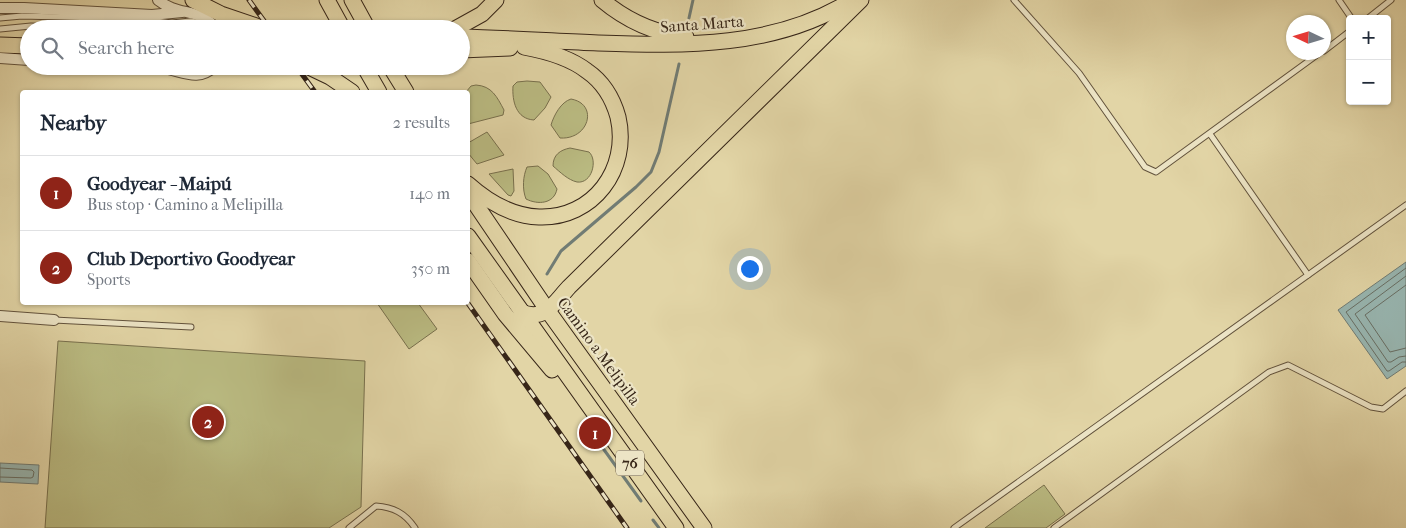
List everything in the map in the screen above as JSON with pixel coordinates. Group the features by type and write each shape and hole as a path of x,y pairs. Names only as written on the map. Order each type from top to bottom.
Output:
{"main road":[{"path":"327,0 338,20"},
{"path":"352,0 363,20"},
{"path":"470,21 482,14 496,0"},
{"path":"602,0 631,22 654,31 682,37 727,41"},
{"name":"Santa Marta","path":"470,37 655,44 695,44 727,41 772,34 806,24 852,0"},
{"path":"521,312 535,316 548,311 568,287 861,0"},
{"path":"189,6 239,20"},
{"name":"Santa Marta","path":"470,50 576,42"},
{"path":"0,45 20,46"},
{"path":"470,186 487,200 507,210 522,215 550,217 566,213 585,204 600,191 614,171 620,145 619,122 613,102 604,87 587,71 569,60 549,52 524,47"},
{"path":"326,75 349,90"},
{"path":"369,75 377,90"},
{"path":"396,75 405,90"},
{"name":"Camino a Melipilla","path":"470,196 548,311 704,528"},
{"name":"76","path":"470,239 676,528"},
{"path":"470,264 505,314 540,357 560,379 583,399"}],"street":[{"path":"158,0 168,7 189,6 207,20"},
{"path":"0,8 152,15 189,6"},
{"path":"0,58 20,59"},
{"path":"0,316 54,320"}],"lane":[{"path":"1014,0 1079,74 1145,166 1156,172 1311,60"},
{"path":"1339,0 1349,15"},
{"path":"1371,15 1391,0"},
{"path":"0,18 22,16 133,20"},
{"path":"0,29 20,27"},
{"path":"1331,46 1346,35"},
{"path":"1210,134 1308,275"},
{"path":"954,528 1406,205"},
{"path":"54,320 191,327"},
{"path":"1054,528 1269,372 1288,365 1371,407 1383,409 1406,391"},
{"path":"349,528 376,506 398,510 409,519 414,528"}],"green space":[{"path":"517,82 540,82 551,97 545,108 534,120 528,119 519,113 513,98 513,86"},
{"path":"471,86 482,86 490,90 504,110 503,115 470,123 470,90 468,90"},
{"path":"571,99 580,102 585,107 587,121 584,128 578,133 570,137 560,138 551,125 558,109"},
{"path":"487,132 504,155 477,164 470,155 470,142"},
{"path":"570,148 589,152 592,156 592,171 582,182 570,180 553,166 554,159 558,154"},
{"path":"538,166 548,174 557,189 553,198 545,202 535,202 526,199 524,191 524,178 527,167"},
{"path":"513,169 514,191 511,196 489,174"},
{"path":"378,305 419,305 437,329 409,349"},
{"path":"58,341 365,361 361,507 329,528 45,528"},
{"path":"1044,485 1065,514 1046,528 985,528"}],"water":[{"path":"1406,262 1406,366 1387,379 1338,310"},
{"path":"0,463 39,465 38,484 0,482"}],"waterway":[{"path":"689,18 693,0"},
{"path":"547,274 561,251 651,172 659,152 679,64"},
{"path":"597,440 641,501"},
{"path":"653,520 659,528"}],"railway":[{"path":"249,0 263,20"},
{"path":"303,75 314,90"},
{"path":"469,305 627,528"}],"place":[{"name":"Club Deportivo Goodyear","path":"208,422"},
{"name":"Goodyear - Maipú","path":"595,433"}]}
